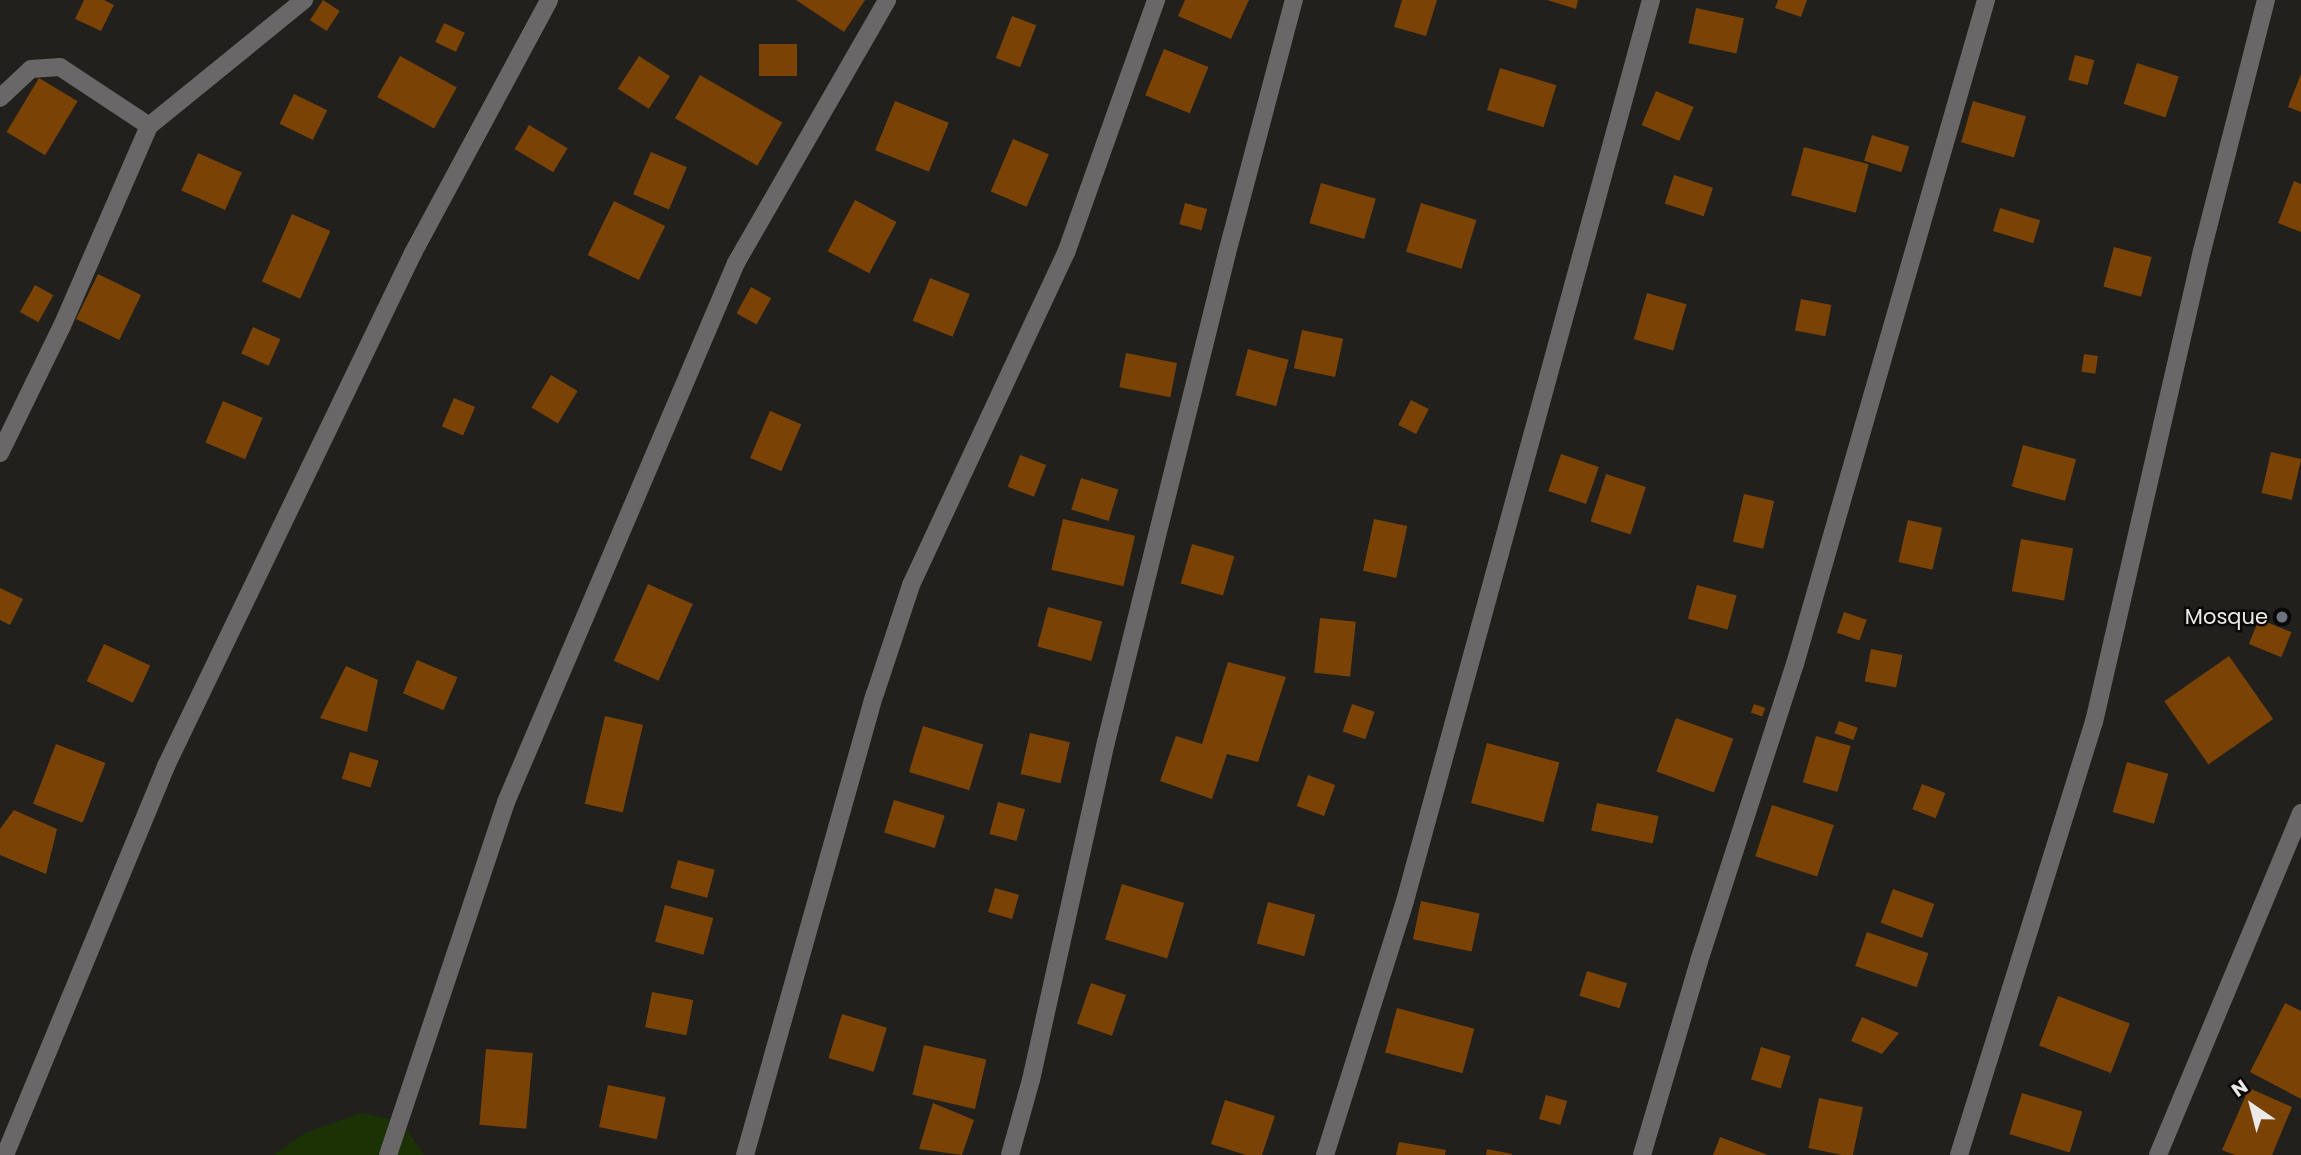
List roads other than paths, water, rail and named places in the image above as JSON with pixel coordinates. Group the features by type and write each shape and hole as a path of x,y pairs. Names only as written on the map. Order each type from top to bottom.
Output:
{"street":[{"path":"0,453 62,326 149,126 304,0"},
{"path":"5,1155 166,766 413,253 548,0"},
{"path":"388,1155 506,802 736,262 887,0"},
{"path":"745,1155 875,694 911,585 1066,253 1156,0"},
{"path":"1010,1155 1031,1080 1106,742 1227,253 1294,0"},
{"path":"1325,1155 1405,901 1651,0"},
{"path":"1642,1155 1699,961 1795,664 1986,0"},
{"path":"1959,1155 2094,722 2202,251 2266,0"},
{"path":"0,97 31,69 60,67 149,126"},
{"path":"2158,1155 2301,813"}],"place":[{"name":"Mosque","path":"2282,617"}]}
